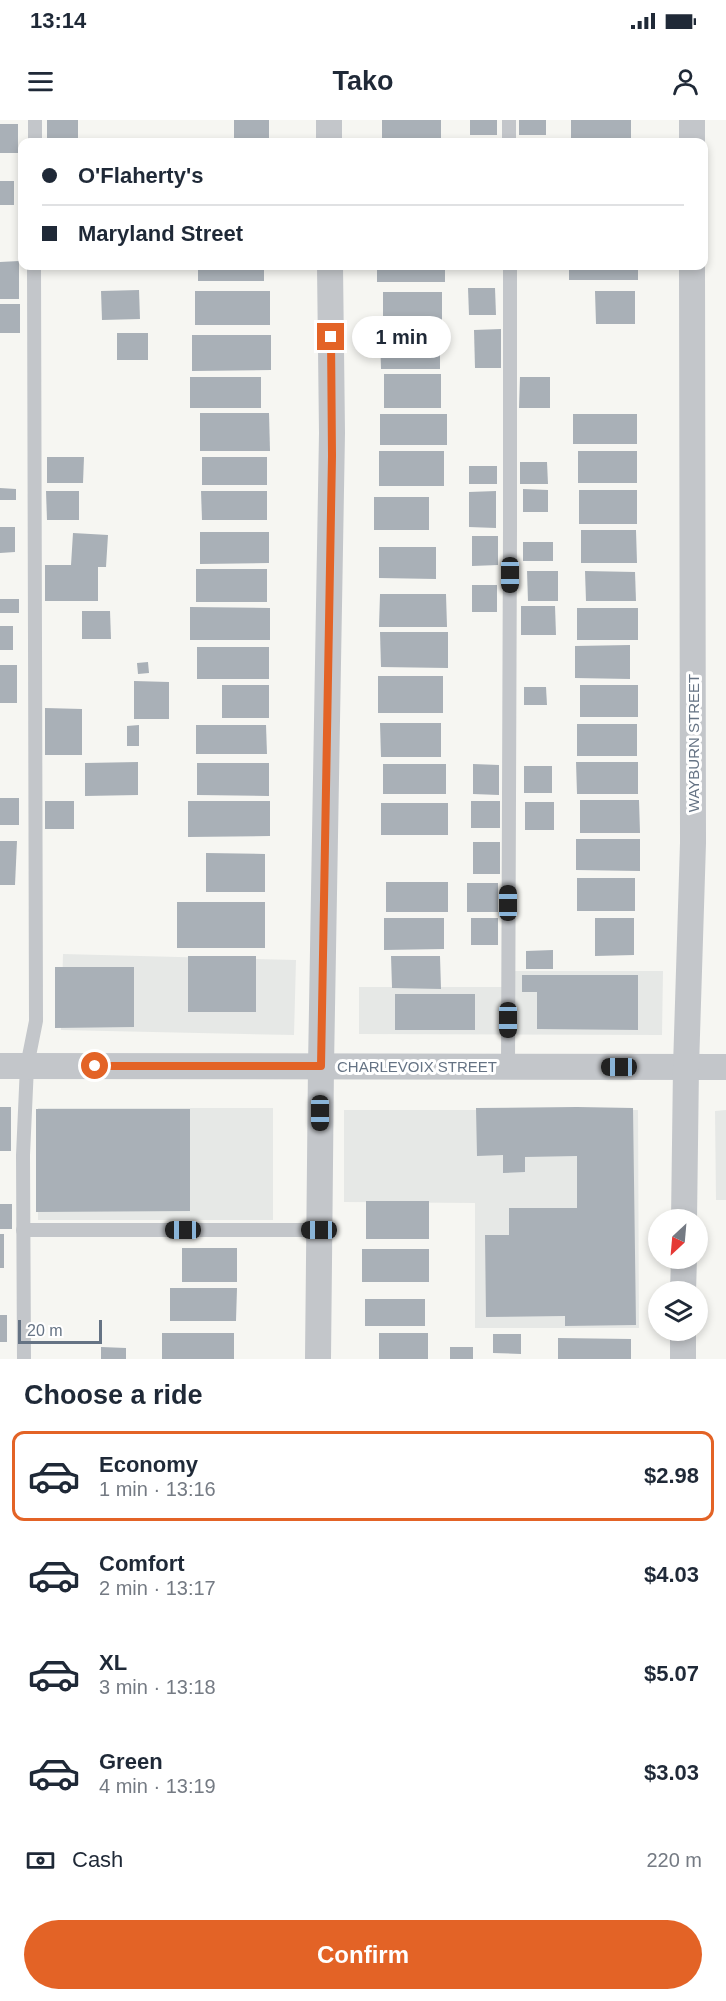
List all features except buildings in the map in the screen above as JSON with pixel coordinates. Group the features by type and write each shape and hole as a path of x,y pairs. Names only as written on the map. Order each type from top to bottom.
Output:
{"street":[{"path":"329,120 329,138"},
{"path":"692,120 692,138"},
{"path":"318,1359 332,433 330,270"},
{"name":"WAYBURN STREET","path":"684,1209 693,843 692,270"},
{"name":"CHARLEVOIX STREET","path":"0,1066 726,1067"},
{"path":"683,1341 683,1359"}],"lane":[{"path":"35,120 35,138"},
{"path":"509,120 509,138"},
{"path":"24,1359 23,1155 27,1066 36,1021 34,270"},
{"path":"508,1066 510,270"},
{"path":"23,1230 319,1230"}],"shaded area":[{"path":"63,954 296,960 294,1035 61,1030"},
{"path":"511,971 663,971 662,1035 359,1034 359,987 511,987"},
{"path":"38,1108 273,1108 273,1220 38,1220"},
{"path":"344,1110 638,1110 639,1328 475,1328 475,1203 344,1202"},
{"path":"726,1110 726,1200 716,1200 715,1111"}],"route":[{"path":"95,1066 321,1066 332,456 331,337"}]}
